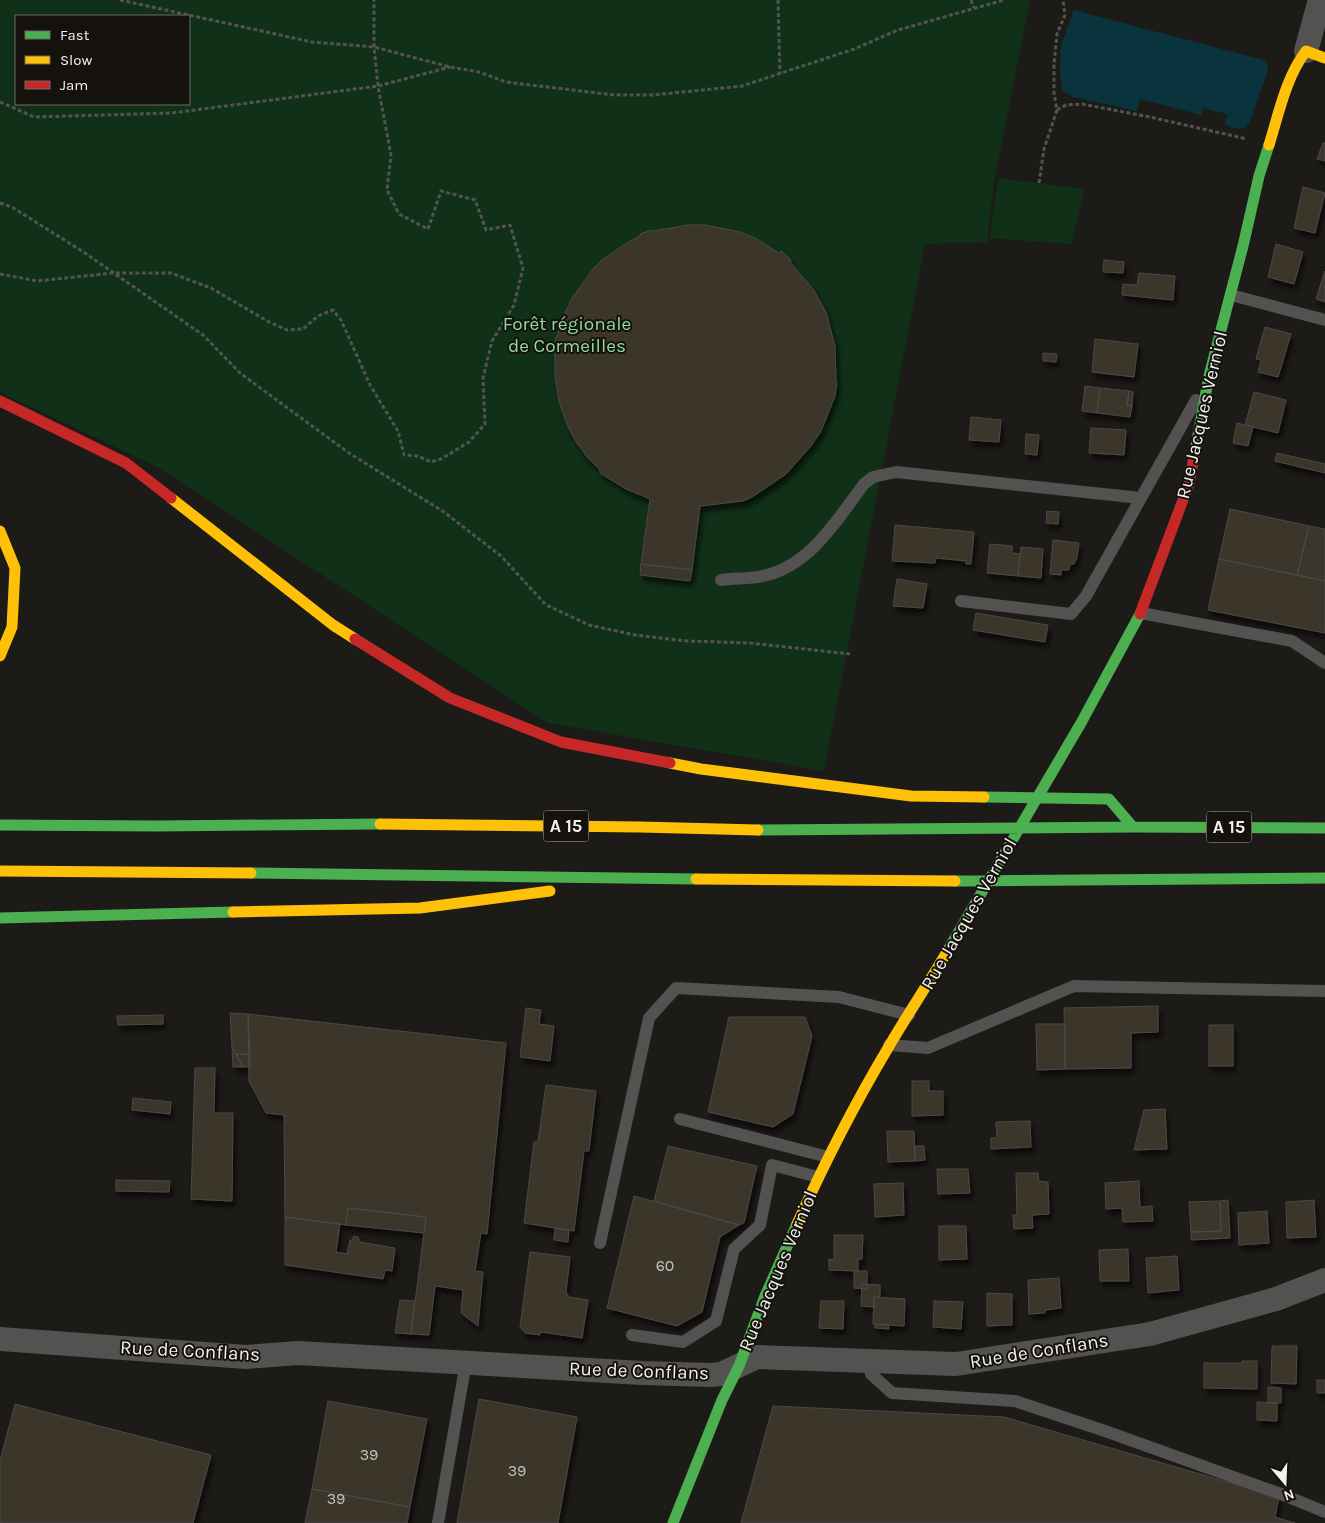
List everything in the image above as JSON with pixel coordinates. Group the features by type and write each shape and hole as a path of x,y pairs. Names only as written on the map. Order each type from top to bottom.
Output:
{"main road":[{"name":"Rue Jacques Verniol","path":"674,1523 765,1296 828,1157 889,1045 928,985 1081,723 1141,612 1189,484 1210,376 1259,176 1288,82 1299,60 1315,54"},
{"path":"0,401 126,463 333,625 450,698 561,742 701,769 911,796 1109,799 1133,827"},
{"path":"0,531 15,568 12,627 0,656"},
{"name":"A 15","path":"0,824 156,826 341,824 640,827 782,831 1133,827 1325,828"},
{"path":"0,871 646,879 1142,882 1325,878"},
{"path":"0,918 420,908 646,879"}],"street":[{"name":"Rue Jacques Verniol","path":"1315,54 1320,0"},
{"name":"Rue de Conflans","path":"0,1339 246,1357 298,1353 642,1373 710,1375 721,1374 757,1357 956,1364 1150,1334 1276,1299 1325,1280"}],"lane":[{"path":"1231,295 1325,320"},
{"path":"961,601 1071,614 1086,596 1210,376"},
{"path":"721,580 764,576 792,565 820,543 868,480 873,477 896,472 1141,498"},
{"path":"1141,612 1292,641 1325,664"},
{"path":"889,1045 928,1048 1074,986 1325,991"},
{"path":"600,1243 649,1018 676,988 839,997 909,1015"},
{"path":"680,1119 828,1157"},
{"path":"632,1335 683,1342 716,1321 734,1249 760,1225 772,1165 818,1177"},
{"path":"438,1523 466,1362"},
{"path":"870,1362 871,1374 892,1393 1015,1402 1105,1431 1281,1494 1325,1512"}],"path":[{"path":"120,0 189,15"},
{"path":"0,274 37,282 114,273 171,274 187,278 211,288 269,322 287,330 303,329 318,316 333,310 341,320 370,385 398,431 404,455 418,456 431,462 441,459 469,442 485,424 484,378 492,342 514,306 523,268 510,225 486,230 475,200 441,191 428,229 400,214 387,190 391,155 378,86 374,47 374,0"},
{"path":"778,0 780,74"},
{"path":"971,0 974,8"},
{"path":"190,15 312,42 374,47 450,67 479,72 506,82 614,95 653,95 742,86 854,49 898,30 1004,0"},
{"path":"1038,183 1044,149 1057,110 1054,93 1054,63 1058,34 1065,14 1063,0"},
{"path":"0,102 34,117 172,113 378,86 450,67"},
{"path":"1057,110 1066,105 1089,105 1150,116 1269,145"},
{"path":"0,203 12,207 114,273 203,335 240,374 349,453 451,518 501,556 546,605 589,625 635,635 687,641 750,643 850,654"}],"green space":[{"name":"Forêt régionale de Cormeilles","path":"0,0 1030,0 994,182 987,242 925,244 824,771 548,723 159,468 0,392"},
{"path":"998,178 1084,189 1072,244 990,238"}],"water":[{"path":"1074,10 1267,61 1268,70 1250,122 1245,128 1239,129 1225,125 1227,114 1204,108 1201,115 1140,99 1137,111 1073,97 1062,90 1060,73 1061,45"}],"building":[{"path":"1323,143 1325,143 1325,161 1317,159"},
{"path":"1303,187 1325,193 1315,233 1294,228"},
{"path":"688,225 705,225 740,232 757,239 779,253 781,251 791,260 790,262 813,289 826,312 835,346 837,383 835,396 821,431 811,446 786,474 743,501 700,506 692,570 641,564 650,499 626,489 600,473 600,470 577,443 568,427 559,402 555,376 554,349 563,317 572,298 602,260 640,236 640,234 652,230"},
{"path":"1276,244 1303,252 1294,284 1268,277"},
{"path":"1104,260 1124,262 1123,273 1103,272"},
{"path":"1325,271 1325,302 1316,299"},
{"path":"1139,273 1175,276 1173,300 1122,295 1123,284 1137,285"},
{"path":"1265,327 1291,334 1278,377 1258,372 1261,360 1256,359"},
{"path":"1095,339 1138,344 1134,377 1092,372"},
{"path":"1043,353 1057,354 1056,362 1043,361"},
{"path":"1085,386 1100,388 1097,413 1082,411"},
{"path":"1100,388 1129,391 1127,405 1132,406 1130,417 1097,413"},
{"path":"1129,391 1133,392 1132,406 1127,405"},
{"path":"1254,392 1286,400 1278,433 1245,425"},
{"path":"971,417 1001,420 999,442 969,440"},
{"path":"1237,423 1253,427 1248,446 1233,443"},
{"path":"1091,428 1126,430 1124,455 1089,453"},
{"path":"1026,434 1039,435 1037,455 1025,454"},
{"path":"1277,453 1325,464 1325,473 1275,461"},
{"path":"1230,509 1309,526 1297,575 1219,559"},
{"path":"1047,511 1059,512 1058,524 1046,523"},
{"path":"895,525 974,532 971,564 966,564 966,561 936,558 935,563 892,561"},
{"path":"1309,526 1325,529 1325,581 1297,575"},
{"path":"1053,540 1079,543 1074,564 1070,564 1069,570 1061,570 1061,575 1050,574"},
{"path":"990,544 1012,546 1012,553 1020,554 1018,576 987,573"},
{"path":"1021,547 1043,549 1041,578 1018,576"},
{"path":"1219,559 1325,581 1325,633 1208,610"},
{"path":"641,564 692,570 690,581 640,575"},
{"path":"897,579 927,584 923,608 893,606"},
{"path":"976,613 1048,625 1045,642 973,630"},
{"path":"1158,1006 1158,1032 1131,1033 1131,1068 1065,1069 1064,1008"},
{"path":"526,1008 541,1010 539,1024 554,1026 550,1061 520,1057"},
{"path":"230,1013 248,1014 250,1054 236,1054 232,1047"},
{"path":"248,1014 506,1043 487,1234 481,1233 475,1271 483,1272 478,1326 461,1313 463,1290 435,1286 429,1335 411,1334 426,1217 348,1208 346,1225 285,1217 284,1115 266,1113 249,1081"},
{"path":"163,1015 163,1024 118,1025 117,1016"},
{"path":"729,1017 805,1017 812,1036 793,1114 773,1127 708,1112"},
{"path":"1036,1024 1065,1024 1065,1069 1037,1070"},
{"path":"1209,1025 1233,1025 1233,1066 1209,1066"},
{"path":"232,1047 236,1054 243,1067 233,1067"},
{"path":"236,1054 250,1054 250,1067 243,1067"},
{"path":"195,1068 215,1068 214,1113 233,1113 232,1201 191,1199"},
{"path":"912,1081 929,1081 929,1091 943,1091 943,1115 912,1116"},
{"path":"546,1085 596,1091 589,1151 584,1151 574,1231 524,1223 534,1142 538,1142"},
{"path":"133,1098 171,1102 170,1114 132,1110"},
{"path":"1165,1109 1167,1149 1134,1150 1144,1110"},
{"path":"1030,1121 1031,1147 991,1149 991,1138 997,1138 996,1122"},
{"path":"887,1131 914,1131 915,1161 888,1162"},
{"path":"668,1146 757,1166 744,1223 739,1225 654,1201"},
{"path":"915,1146 924,1146 925,1160 915,1161"},
{"path":"937,1169 968,1169 970,1193 938,1194"},
{"path":"1016,1173 1038,1173 1039,1181 1048,1182 1049,1214 1032,1215 1033,1228 1014,1229 1013,1215 1017,1215"},
{"path":"116,1180 170,1181 169,1192 116,1191"},
{"path":"1139,1181 1140,1207 1152,1206 1153,1221 1123,1222 1122,1208 1106,1209 1105,1183"},
{"path":"903,1183 904,1215 875,1217 874,1184"},
{"path":"634,1196 739,1225 720,1237 702,1312 677,1326 607,1308"},
{"path":"1228,1200 1230,1238 1191,1240 1191,1232 1221,1231 1220,1201"},
{"path":"1314,1200 1316,1237 1287,1238 1286,1202"},
{"path":"1220,1201 1221,1231 1191,1232 1189,1202"},
{"path":"348,1208 426,1217 424,1233 346,1225"},
{"path":"1267,1211 1269,1243 1239,1245 1238,1213"},
{"path":"285,1217 340,1224 336,1252 347,1254 350,1240 354,1236 358,1237 360,1242 395,1248 392,1271 385,1270 383,1279 285,1265"},
{"path":"939,1226 966,1226 967,1259 939,1260"},
{"path":"555,1228 569,1230 568,1242 554,1240"},
{"path":"834,1235 863,1235 862,1259 858,1259 858,1271 829,1270 829,1259 834,1260"},
{"path":"1128,1249 1129,1281 1100,1281 1099,1250"},
{"path":"530,1252 570,1257 566,1292 569,1297 588,1300 582,1338 541,1332 540,1335 525,1333 520,1327"},
{"path":"1177,1256 1179,1290 1148,1293 1146,1258"},
{"path":"854,1271 867,1271 867,1289 854,1288"},
{"path":"1059,1278 1061,1308 1045,1310 1045,1313 1029,1314 1028,1280"},
{"path":"862,1284 880,1285 880,1297 874,1297 874,1307 861,1306"},
{"path":"987,1293 1012,1294 1012,1325 987,1326"},
{"path":"874,1297 905,1299 904,1326 873,1324"},
{"path":"400,1300 415,1301 411,1334 395,1333"},
{"path":"821,1301 844,1301 843,1329 819,1328"},
{"path":"934,1301 963,1302 961,1329 933,1327"},
{"path":"875,1324 888,1325 889,1329 875,1328"},
{"path":"1272,1346 1297,1346 1296,1384 1271,1383"},
{"path":"1242,1361 1257,1361 1257,1389 1204,1388 1204,1363 1242,1363"},
{"path":"1317,1380 1325,1380 1325,1393 1317,1393"},
{"path":"1268,1387 1281,1388 1281,1403 1268,1403"},
{"path":"479,1399 577,1417 558,1523 457,1523"},
{"path":"328,1401 427,1419 410,1507 312,1489"},
{"path":"1257,1402 1277,1403 1277,1421 1257,1420"},
{"path":"15,1404 211,1455 193,1523 0,1523 0,1461"},
{"path":"773,1406 1004,1417 1279,1497 1275,1517 1295,1523 741,1523"},
{"path":"312,1489 410,1507 407,1523 305,1523"}],"traffic: fast":[{"path":"1195,451 1209,376 1259,176 1269,145"},
{"path":"948,950 1081,723 1140,614"},
{"path":"984,797 1109,799 1133,827"},
{"path":"0,825 380,824"},
{"path":"758,830 1133,827 1325,828"},
{"path":"251,873 696,879"},
{"path":"955,881 1325,878"},
{"path":"0,918 233,912"},
{"path":"673,1523 722,1400 739,1366 765,1296 797,1224"}],"traffic: slow":[{"path":"1269,145 1288,84 1299,61 1306,51 1325,58"},
{"path":"171,498 333,625 355,639"},
{"path":"0,531 15,568 12,627 0,656"},
{"path":"670,763 701,769 911,796 984,797"},
{"path":"380,824 758,830"},
{"path":"0,871 251,873"},
{"path":"696,879 955,881"},
{"path":"233,912 420,908 550,891"},
{"path":"797,1224 863,1091 948,950"}],"traffic: jam":[{"path":"0,401 126,463 171,498"},
{"path":"1140,614 1189,484 1195,451"},
{"path":"355,639 450,698 561,742 670,763"}]}
